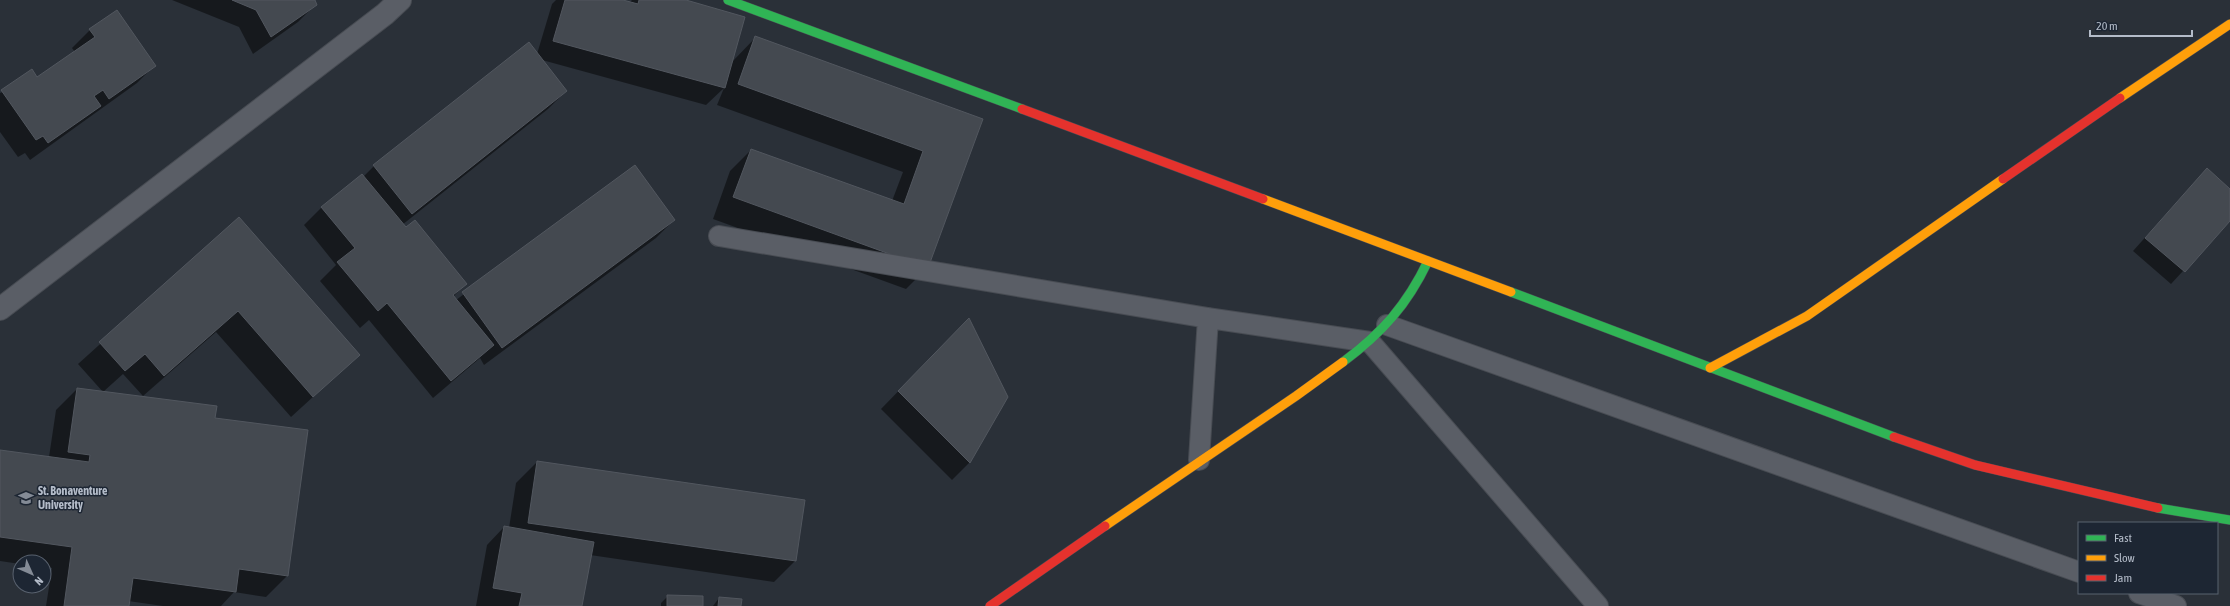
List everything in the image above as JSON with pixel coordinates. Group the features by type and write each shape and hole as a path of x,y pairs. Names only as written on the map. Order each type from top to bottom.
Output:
{"street":[{"path":"0,309 379,19 400,0"},
{"path":"728,0 1428,261 1893,437 1975,465 2174,512 2230,520"},
{"path":"1710,368 1807,316 2190,49 2230,24"},
{"path":"1002,603 1199,460 1296,396 1370,342 1387,325 1416,284 1428,261"}],"lane":[{"path":"719,236 1208,318 1370,342 1598,606"},
{"path":"1199,460 1208,318"},
{"path":"1387,325 2078,572"},
{"path":"2142,594 2176,606"}],"building":[{"path":"232,0 315,0 317,5 271,37 256,10"},
{"path":"565,0 623,0 638,4 639,0 686,0 745,17 725,88 553,41"},
{"path":"117,10 156,66 109,99 103,90 94,96 101,106 48,143 43,136 36,140 1,90 32,69 37,77 95,37 89,29"},
{"path":"755,36 983,119 928,268 733,197 751,149 904,204 923,151 738,84"},
{"path":"529,42 567,91 412,214 373,165"},
{"path":"635,165 675,220 502,348 462,292"},
{"path":"2207,168 2230,189 2230,221 2185,272 2145,238"},
{"path":"362,174 406,227 415,220 467,284 453,295 494,345 451,381 387,303 378,311 337,262 355,248 321,207"},
{"path":"239,217 360,355 313,397 238,311 164,376 145,354 125,371 99,342"},
{"path":"969,318 1008,397 970,463 898,391"},
{"path":"77,388 217,406 215,418 308,430 288,576 239,569 236,592 133,578 129,606 64,606 72,547 0,537 0,450 89,462 90,455 68,452"},
{"path":"537,461 805,500 796,561 528,523"},
{"path":"504,526 594,542 582,606 519,606 522,593 493,588"},
{"path":"667,595 703,596 703,606 667,606"},
{"path":"719,597 742,599 741,606 718,606"}],"traffic: fast":[{"path":"728,0 1022,109"},
{"path":"1343,362 1370,340 1392,317 1402,305 1420,277 1428,261"},
{"path":"1511,292 1894,437"},
{"path":"2158,508 2230,520"}],"traffic: slow":[{"path":"2120,98 2230,24"},
{"path":"1710,368 1807,316 2003,179"},
{"path":"1263,199 1511,292"},
{"path":"1105,526 1296,396 1343,362"}],"traffic: jam":[{"path":"2003,179 2120,98"},
{"path":"1022,109 1263,199"},
{"path":"1894,437 1975,465 2158,508"},
{"path":"990,606 1105,526"}],"place":[{"name":"St. Bonaventure University","path":"26,498"}]}
